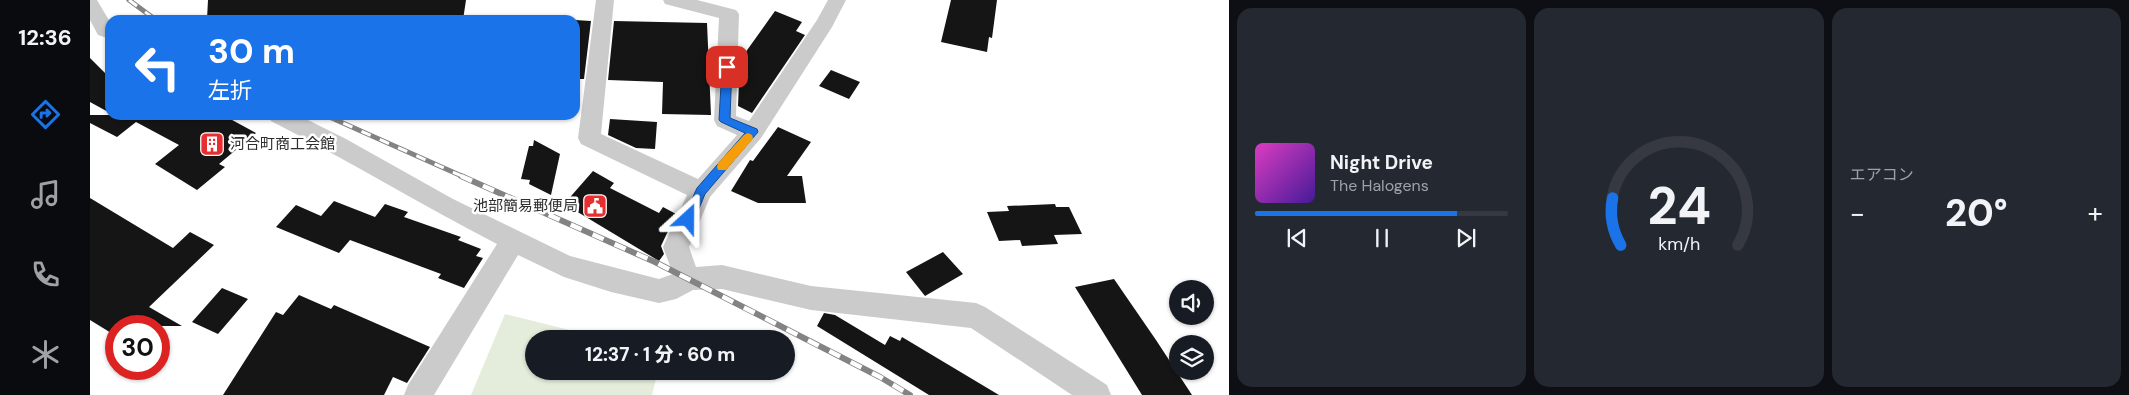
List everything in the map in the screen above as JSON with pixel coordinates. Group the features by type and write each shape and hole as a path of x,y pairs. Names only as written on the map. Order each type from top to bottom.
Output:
{"street":[{"path":"605,0 590,138 701,191"},
{"path":"672,0 729,14 725,120 753,132"},
{"path":"688,279 676,247 701,191 753,132 825,22 837,0"},
{"path":"90,3 105,30"},
{"path":"288,120 338,145 445,206 564,266 611,280 659,291 676,287 688,279 722,277 811,298 976,316 1097,395"},
{"path":"418,395 513,241"}],"green space":[{"path":"505,314 570,330 525,330 525,380 656,380 652,395 471,395"}],"building":[{"path":"208,0 466,0 464,15 207,15"},
{"path":"951,0 997,0 992,38 989,37 987,52 941,42"},
{"path":"775,11 802,22 796,31 805,35 752,113 738,106 740,60"},
{"path":"580,20 591,21 584,79 580,79"},
{"path":"614,21 707,23 711,115 662,114 663,82 608,80"},
{"path":"90,58 105,73 105,110 90,102"},
{"path":"831,70 860,82 849,99 819,86"},
{"name":"河合町商工会館","path":"90,115 105,115 105,120 232,120 256,133 219,164 225,167 197,190 155,164 179,145 136,122 117,137 90,123"},
{"path":"610,119 657,122 655,149 636,148 608,135"},
{"path":"778,127 811,142 787,176 802,176 806,203 758,203 731,191 750,160 753,161"},
{"path":"534,140 560,154 551,195 529,184 530,180 521,179 529,146 533,146"},
{"path":"593,171 614,183 610,188 659,213 663,207 676,214 661,246 664,254 659,261 566,205 565,203"},
{"path":"90,198 173,248 190,232 214,245 149,307 163,315 105,315 105,329 90,320"},
{"path":"334,201 375,217 385,204 408,212 404,217 461,237 458,240 481,249 476,256 483,258 464,288 438,278 441,274 350,240 339,253 276,227 296,205 321,216"},
{"path":"1055,204 1056,207 1069,207 1082,234 1054,235 1058,244 1022,246 1020,240 999,241 987,212 1009,211 1007,206"},
{"path":"943,252 963,274 925,296 906,272"},
{"path":"1114,279 1169,360 1169,380 1182,380 1192,395 1142,395 1075,287"},
{"path":"222,288 248,299 218,334 192,322"},
{"path":"299,295 331,309 334,305 430,347 407,383 393,377 384,395 223,395 276,312 283,315"},
{"path":"824,313 835,315 885,345 890,336 900,341 902,337 999,395 929,395 817,326"},
{"path":"170,319 182,326 170,326"}],"railway":[{"path":"129,0 149,15"},
{"path":"336,120 464,177"},
{"path":"461,176 655,262 880,377 910,395"}],"slow traffic":[{"path":"722,167 748,138"}],"place":[{"name":"河合町商工会館","path":"212,144"},
{"name":"池部簡易郵便局","path":"595,206"}],"route":[{"path":"688,219 701,191 753,132 725,120 727,67"}]}
